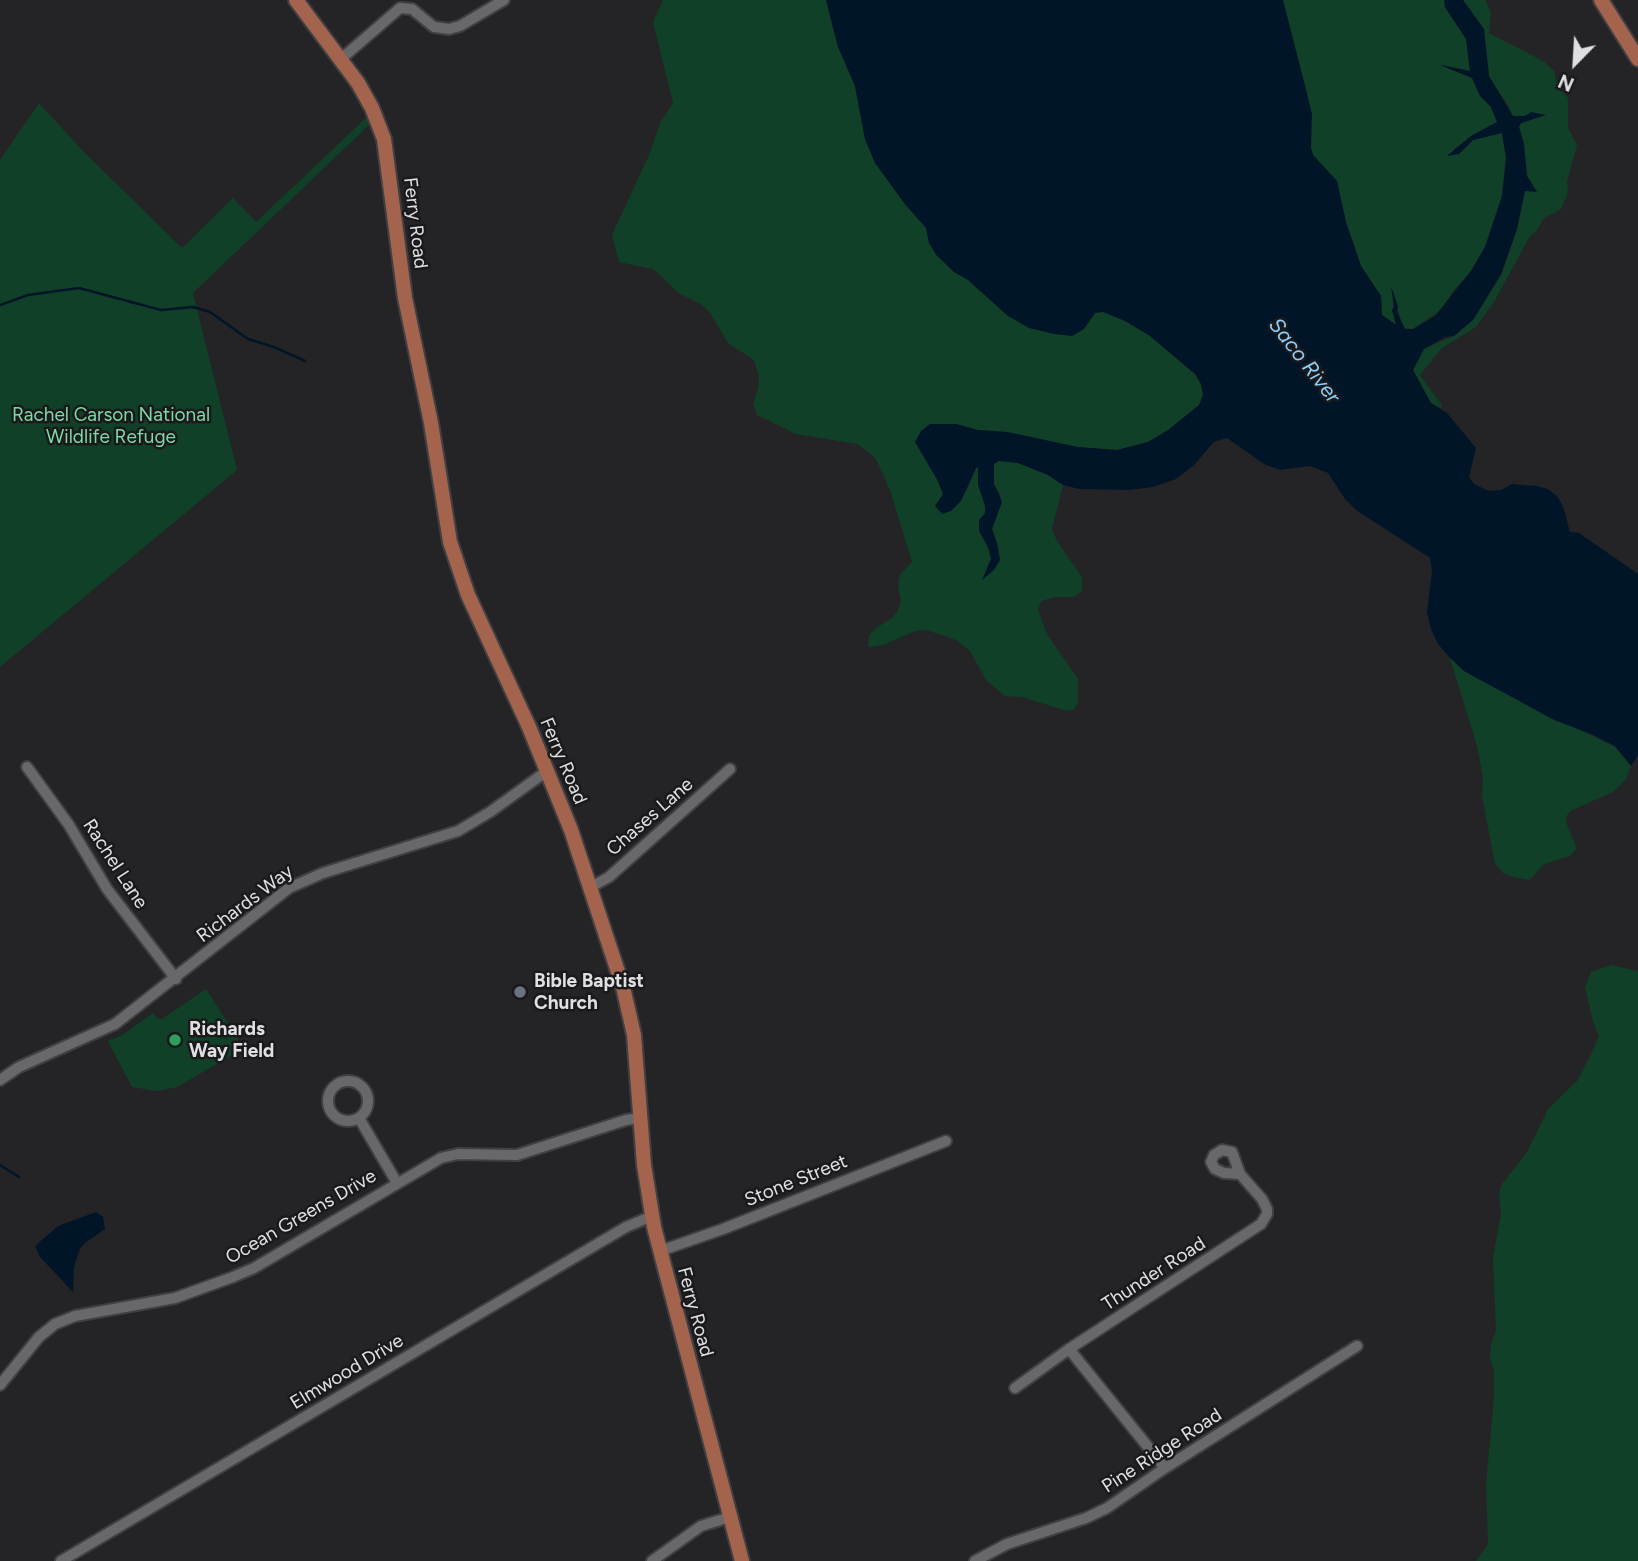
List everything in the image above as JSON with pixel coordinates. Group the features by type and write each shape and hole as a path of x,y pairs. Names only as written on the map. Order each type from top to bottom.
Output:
{"main road":[{"name":"Ferry Road","path":"296,0 368,99 384,139 405,298 426,395 454,557 471,604 550,776 591,887 628,1004 652,1216 742,1561"},
{"path":"1601,0 1638,59"}],"street":[{"path":"341,59 400,4 412,9 435,27 449,29 460,26 504,0"},
{"name":"Rachel Lane","path":"27,767 69,825 107,889 176,978"},
{"name":"Chases Lane","path":"591,887 609,877 730,769"},
{"name":"Richards Way","path":"0,1080 26,1064 109,1028 268,904 303,881 458,831 526,788 535,778 550,776"},
{"path":"359,1118 397,1183"},
{"name":"Ocean Greens Drive","path":"0,1385 39,1337 55,1324 75,1316 175,1298 254,1268 435,1161 453,1154 521,1155 626,1120 640,1118"},
{"name":"Stone Street","path":"660,1251 946,1141"},
{"name":"Thunder Road","path":"1015,1388 1069,1349 1261,1224 1267,1214 1266,1205 1240,1174"},
{"name":"Elmwood Drive","path":"68,1559 626,1227 652,1216"},
{"name":"Pine Ridge Road","path":"975,1561 1007,1544 1086,1518 1107,1508 1357,1346"},
{"path":"1069,1349 1165,1468"},
{"path":"652,1561 701,1526 730,1517"}],"green space":[{"path":"663,0 826,0 838,47 855,86 865,139 875,163 926,228 929,243 954,272 968,280 1008,316 1084,329 1095,313 1103,311 1150,336 1195,374 1201,384 1203,395 1199,405 1168,430 1148,442 1117,450 1078,447 956,424 930,424 922,454 931,466 943,494 967,490 978,467 978,485 986,506 986,543 991,558 997,543 992,529 1001,496 994,484 994,464 999,461 1018,463 1048,475 1063,485 1052,529 1057,541 1082,577 1082,591 1074,597 1055,597 1041,601 1038,610 1047,634 1078,679 1078,703 1073,710 1067,711 1022,697 1005,696 986,680 970,651 956,640 926,630 915,631 883,645 868,647 869,636 897,612 901,602 898,586 900,574 912,562 890,490 876,459 858,444 796,434 757,415 753,403 759,377 754,360 728,343 710,313 701,304 680,294 653,269 619,262 612,235 649,155 660,123 673,103 653,22"},
{"path":"1283,0 1444,0 1445,7 1466,39 1470,71 1443,65 1472,78 1480,96 1491,107 1497,122 1471,136 1453,150 1459,154 1473,140 1502,133 1506,158 1502,196 1485,247 1471,271 1453,291 1442,309 1413,329 1403,328 1395,299 1392,311 1397,325 1382,315 1381,296 1361,266 1346,222 1337,181 1313,155 1307,93"},
{"path":"1463,0 1485,0 1491,12 1489,33 1543,61 1554,71 1558,87 1568,98 1568,128 1577,145 1567,181 1568,192 1561,209 1544,218 1530,236 1495,300 1476,327 1442,348 1420,375 1442,405 1441,408 1431,403 1413,370 1424,349 1454,336 1473,320 1502,274 1517,229 1525,191 1536,190 1527,176 1524,144 1519,127 1521,123 1545,115 1513,116 1489,77 1484,29"},
{"name":"Rachel Carson National Wildlife Refuge","path":"39,103 83,151 182,248 233,198 256,222 367,117 370,124 193,293 237,470 0,667 0,160"},
{"path":"1450,658 1464,671 1497,689 1615,747 1631,766 1626,779 1613,792 1570,811 1566,817 1567,825 1577,848 1570,856 1544,864 1530,880 1503,873 1495,864 1482,796 1483,777 1477,746"},
{"path":"1611,965 1638,971 1638,1561 1476,1561 1488,1544 1486,1485 1494,1398 1494,1372 1490,1358 1496,1331 1493,1258 1501,1213 1499,1193 1502,1184 1527,1152 1548,1109 1578,1080 1592,1052 1599,1036 1585,987 1591,972"},
{"name":"Richards Way Field","path":"206,989 241,1044 239,1051 177,1087 157,1091 132,1087 108,1041 124,1034 153,1013 158,1019 162,1019"}],"water":[{"name":"Saco River","path":"826,0 1283,0 1312,114 1313,155 1337,181 1346,222 1361,266 1381,296 1382,315 1396,325 1391,286 1398,306 1397,312 1405,329 1413,329 1435,316 1471,271 1485,247 1502,196 1506,158 1502,133 1473,140 1459,154 1447,156 1471,136 1497,122 1491,107 1480,96 1472,78 1440,65 1470,71 1466,39 1445,7 1444,0 1463,0 1484,29 1489,76 1513,116 1525,116 1531,112 1546,115 1521,123 1519,127 1524,144 1527,176 1537,192 1525,191 1517,229 1501,274 1473,320 1454,336 1445,337 1424,349 1413,370 1431,403 1447,413 1476,448 1469,477 1474,484 1489,491 1501,490 1512,484 1548,489 1557,496 1563,506 1570,532 1579,533 1638,574 1638,755 1631,766 1615,746 1554,720 1464,671 1450,658 1438,644 1427,612 1432,571 1430,558 1356,510 1345,499 1328,473 1310,466 1280,470 1264,464 1227,438 1214,442 1193,466 1176,479 1153,487 1129,490 1079,489 1063,485 1048,475 1018,463 999,461 994,464 994,484 1002,502 992,529 1000,560 994,570 982,580 991,559 989,549 979,531 979,520 985,513 985,506 978,485 978,467 961,501 951,511 942,514 935,506 943,494 915,442 921,431 930,424 956,424 1078,447 1117,450 1148,442 1168,430 1199,405 1203,395 1201,384 1195,374 1150,336 1103,312 1095,313 1084,329 1072,336 1029,328 1008,316 937,256 929,243 926,228 875,163 865,139 855,86 838,47"},
{"path":"96,1212 103,1217 105,1229 80,1249 74,1267 73,1292 40,1257 35,1246 58,1226"}],"waterway":[{"path":"0,305 28,295 79,288 161,310 193,307 210,312 248,339 305,361"},
{"path":"0,1165 19,1177"}],"place":[{"name":"Bible Baptist Church","path":"520,992"},
{"name":"Richards Way Field","path":"175,1040"}]}
